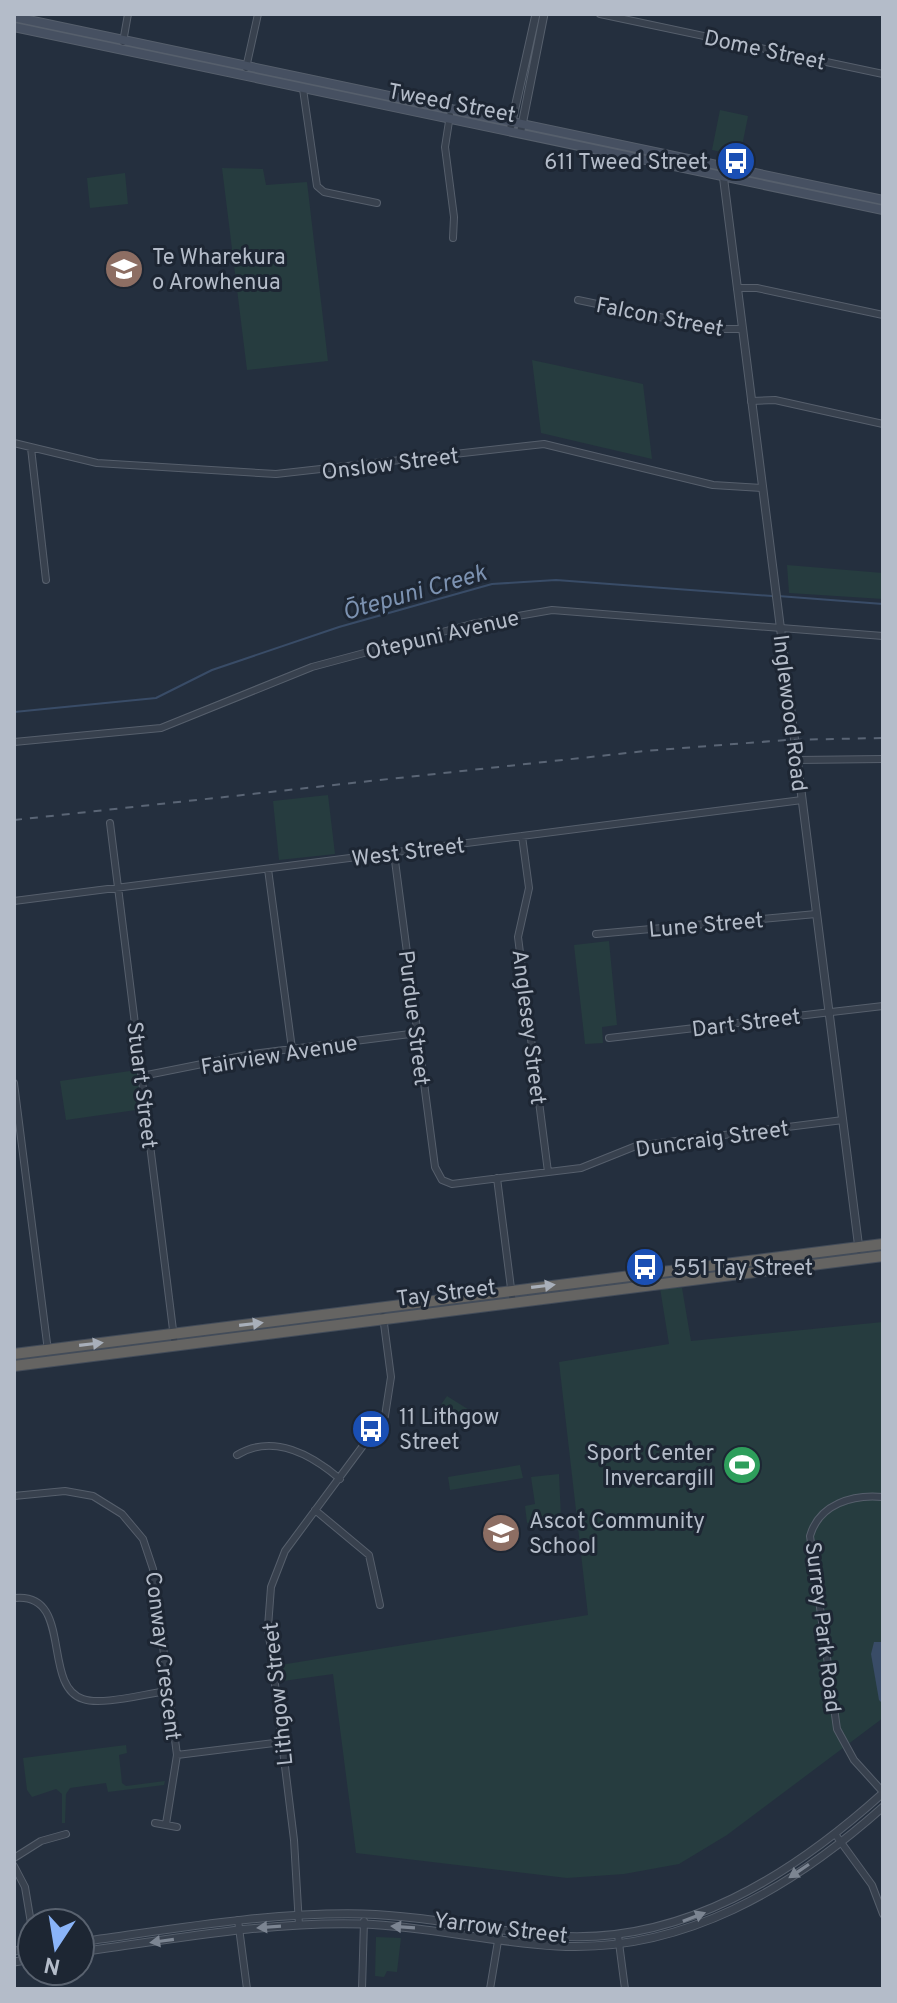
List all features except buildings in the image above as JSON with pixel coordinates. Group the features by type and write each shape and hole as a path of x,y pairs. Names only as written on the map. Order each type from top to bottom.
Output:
{"highway":[{"name":"Tay Street","path":"14,1354 883,1244"},
{"name":"Tay Street","path":"14,1366 883,1256"},
{"path":"743,1261 745,1274"},
{"path":"632,1275 634,1288"}],"main road":[{"name":"Tweed Street","path":"14,17 46,29"},
{"name":"Tweed Street","path":"14,27 46,29 246,71 451,109 516,128 662,159 883,200"},
{"name":"Tweed Street","path":"246,71 303,89 449,121 516,128"},
{"name":"Tweed Street","path":"722,171 883,210"}],"street":[{"path":"122,45 128,14"},
{"path":"246,71 258,14"},
{"path":"516,128 536,14"},
{"path":"516,128 544,14"},
{"name":"Dome Street","path":"600,14 883,74"},
{"path":"303,89 317,186 324,192 377,203"},
{"path":"451,109 445,147 455,228 453,238"},
{"name":"Inglewood Road","path":"722,171 860,1259"},
{"path":"737,288 757,288 883,315"},
{"name":"Falcon Street","path":"578,300 717,329 742,329"},
{"path":"751,401 775,400 883,424"},
{"name":"Onslow Street","path":"14,443 97,463 276,474 544,444 713,485 762,488"},
{"path":"31,448 46,580"},
{"name":"Otepuni Avenue","path":"14,742 161,728 312,667 472,624 552,610 883,636"},
{"path":"797,760 883,759"},
{"name":"West Street","path":"14,901 802,800"},
{"name":"Stuart Street","path":"110,823 175,1346"},
{"name":"Anglesey Street","path":"522,836 529,888 518,937 548,1172"},
{"name":"Purdue Street","path":"394,853 435,1167 442,1180"},
{"path":"268,869 292,1049"},
{"name":"Lune Street","path":"596,934 816,914"},
{"name":"Dart Street","path":"609,1038 883,1006"},
{"name":"Fairview Avenue","path":"142,1076 292,1049 418,1033"},
{"path":"14,1083 50,1362"},
{"name":"Duncraig Street","path":"442,1180 452,1184 589,1166 636,1146 843,1120"},
{"path":"497,1178 513,1304"},
{"name":"Lithgow Street","path":"299,1925 296,1852 268,1606 285,1551 374,1433 388,1408 391,1377 382,1307"},
{"path":"237,1455 248,1449 284,1448 308,1455 340,1479"},
{"name":"Conway Crescent","path":"14,1496 57,1491 86,1494 115,1508 138,1531 153,1569 177,1755 166,1824"},
{"name":"Surrey Park Road","path":"883,1497 857,1496 835,1505 817,1522 810,1540 837,1729 854,1760 883,1792"},
{"path":"315,1510 365,1549 375,1569 380,1605"},
{"path":"14,1598 30,1598 44,1608 66,1683 77,1697 93,1700 169,1691"},
{"path":"177,1755 282,1742"},
{"name":"Yarrow Street","path":"96,1940 298,1915 364,1914 568,1937 654,1930 703,1914 775,1875 835,1834 883,1792"},
{"name":"Yarrow Street","path":"96,1950 299,1925 363,1924 555,1946 620,1945 665,1938 705,1924 772,1888 841,1842 883,1807"},
{"path":"155,1823 177,1827"},
{"path":"14,1858 41,1841 66,1834"},
{"path":"835,1834 872,1885 882,1904 883,1914"},
{"path":"14,1866 25,1887 28,1907"},
{"path":"362,1989 364,1914"},
{"path":"238,1920 247,1989"},
{"path":"490,1989 500,1929"},
{"path":"618,1935 625,1989"}],"green space":[{"path":"720,110 748,116 740,156 712,150"},
{"path":"222,168 263,169 266,185 307,182 328,361 247,370"},
{"path":"125,173 128,204 90,208 87,178"},
{"path":"532,360 643,384 652,459 541,433"},
{"path":"787,565 883,573 883,599 789,593"},
{"path":"328,795 335,854 279,860 273,801"},
{"path":"609,941 617,1025 602,1027 603,1043 585,1044 574,945"},
{"path":"137,1070 143,1109 66,1120 60,1081"},
{"path":"660,1288 682,1288 691,1341 883,1322 883,1718 727,1835 679,1864 624,1874 567,1878 356,1853 333,1674 276,1682 274,1666 588,1615 559,1362 669,1344"},
{"path":"447,1396 474,1413 465,1426 438,1409"},
{"path":"520,1465 523,1478 450,1490 448,1477"},
{"path":"559,1474 561,1518 527,1523 525,1506 535,1504 531,1477"},
{"path":"126,1745 127,1753 119,1755 122,1783 126,1786 165,1781 164,1785 108,1792 106,1783 70,1788 66,1794 65,1823 62,1823 62,1794 56,1789 32,1797 27,1790 23,1758"},
{"path":"376,1937 401,1938 397,1972 387,1971 384,1977 375,1976"}],"water":[{"path":"874,1642 883,1642 883,1704 879,1700 871,1654"}],"waterway":[{"name":"Ōtepuni Creek","path":"14,712 156,698 212,670 339,627 492,584 556,580 772,596"},
{"name":"Ōtepuni Creek","path":"778,596 883,604"}],"railway":[{"path":"14,820 645,751 786,740 883,738"}],"place":[{"name":"611 Tweed Street","path":"736,161"},
{"name":"Te Wharekura o Arowhenua","path":"124,269"},
{"name":"551 Tay Street","path":"645,1267"},
{"name":"11 Lithgow Street","path":"371,1429"},
{"name":"Sport Center Invercargill","path":"742,1465"},
{"name":"Ascot Community School","path":"501,1533"}]}
